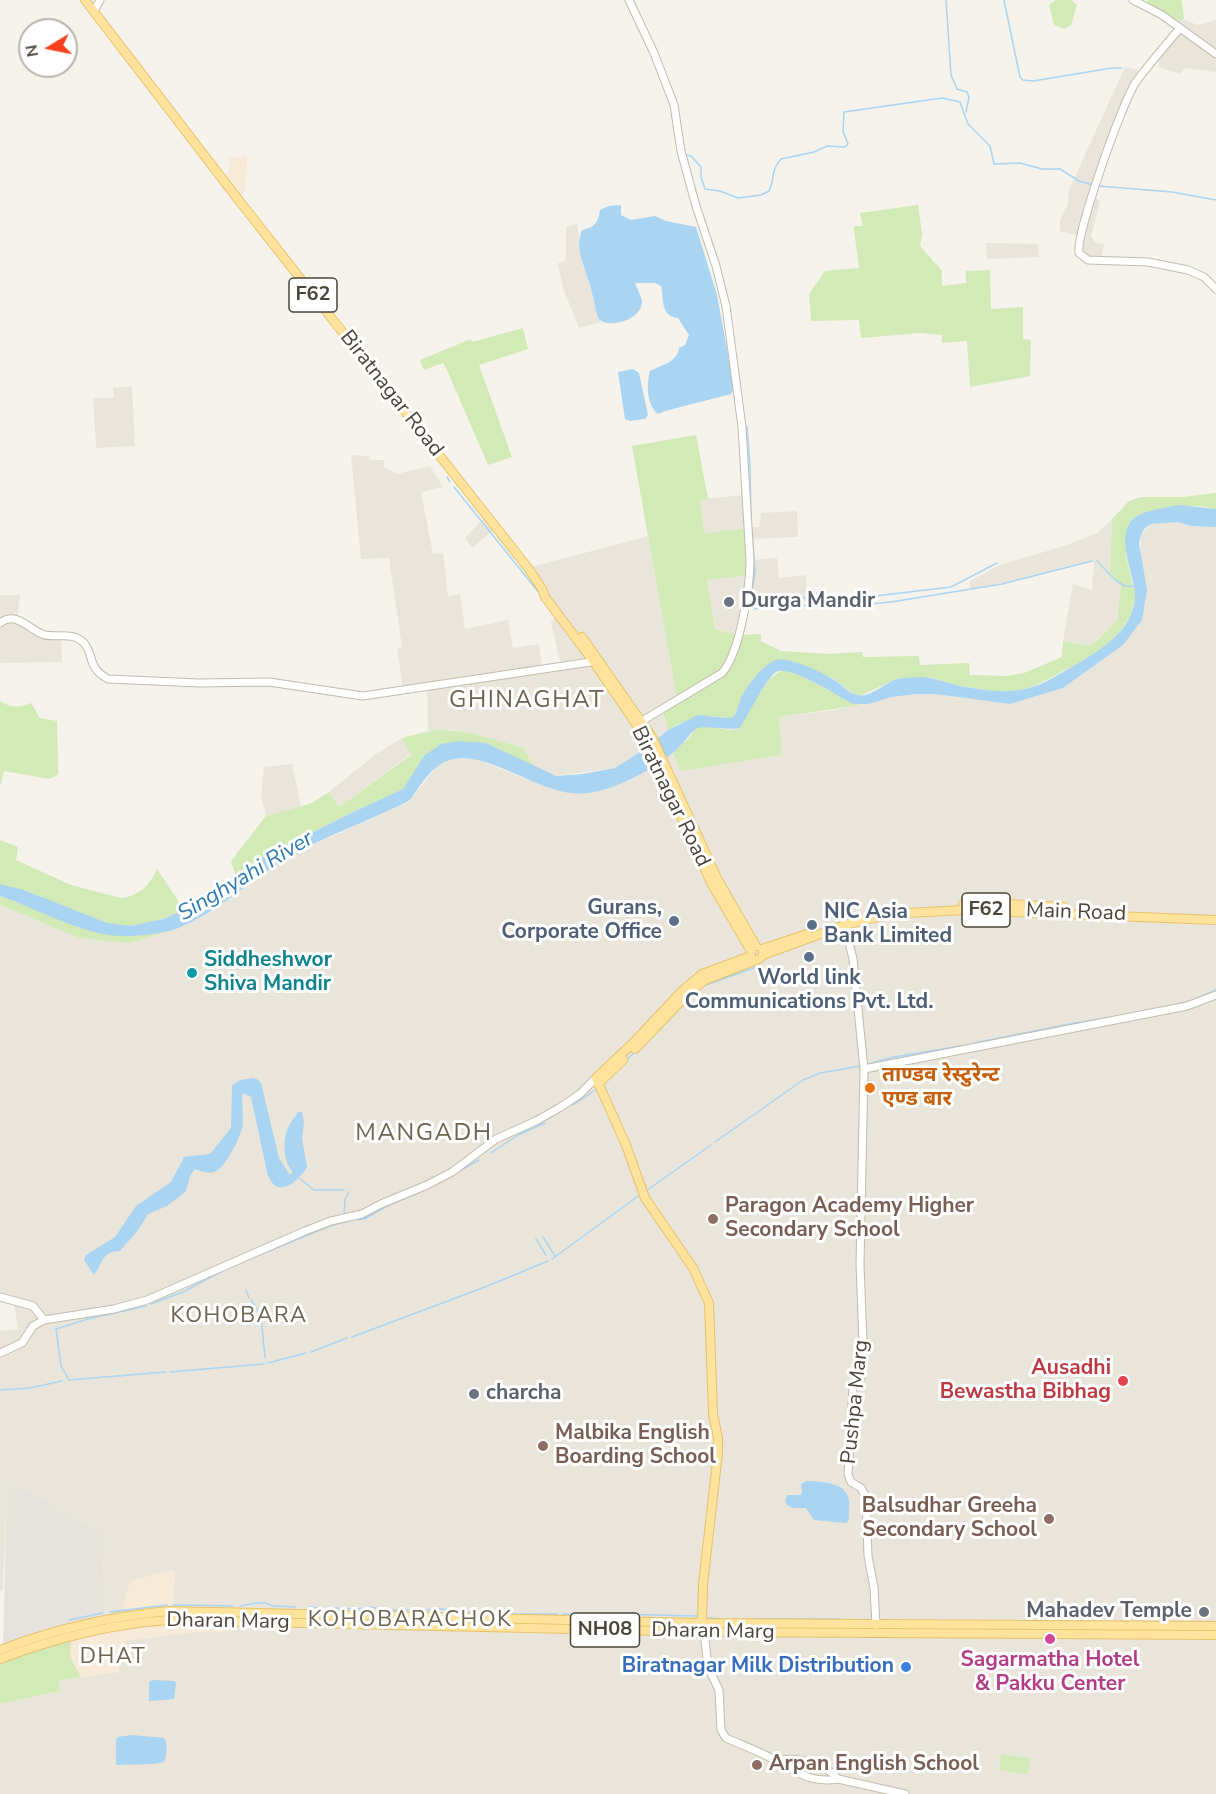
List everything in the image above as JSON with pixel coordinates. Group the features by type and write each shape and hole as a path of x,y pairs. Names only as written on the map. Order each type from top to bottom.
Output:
{"main road":[{"name":"Biratnagar Road","path":"85,0 237,198 528,568 542,589 549,592 649,738"},
{"name":"Biratnagar Road","path":"597,661 642,721 718,880 757,953"},
{"name":"Main Road","path":"597,1081 651,1034 687,995 705,980 757,953 884,911 975,904 1171,911 1216,915"},
{"name":"Main Road","path":"844,923 885,915 963,910 1216,920"},
{"path":"597,1081 626,1145 645,1198 693,1268 709,1303 713,1414 718,1437 718,1453 703,1584 703,1628"},
{"name":"Dharan Marg","path":"0,1650 69,1627 105,1618 169,1611 703,1628 876,1625 1216,1626"},
{"name":"Dharan Marg","path":"0,1659 105,1627 169,1620 1216,1635"}],"street":[{"path":"94,11 100,0"},
{"path":"629,0 654,53 674,105 681,151 726,306 742,426 750,560 745,604 728,666 722,673 642,721"},
{"path":"1133,0 1162,15 1216,54"},
{"path":"1180,28 1135,84 1123,109 1080,234 1078,249 1081,255 1088,260 1148,262 1188,270 1203,277 1216,289"},
{"path":"0,622 6,619 16,619 44,635 69,636 79,639 84,643 99,674 108,680 199,683 269,682 363,696 597,661"},
{"name":"Pushpa Marg","path":"844,923 853,960 864,1069 860,1264 863,1353 861,1378 854,1385 853,1390 848,1474 851,1482 861,1488 866,1497 868,1556 874,1588 876,1625"},
{"path":"864,1069 1187,1006 1216,995"},
{"path":"0,1353 22,1342 33,1326 147,1300 305,1230 362,1214 427,1185 452,1172 496,1139 559,1108 597,1081"},
{"path":"0,1297 33,1306 47,1321"},
{"path":"703,1628 708,1667 719,1690 723,1733 726,1737 804,1776 814,1779 838,1779 905,1794"},
{"path":"776,1761 795,1759 808,1762 833,1773 838,1779"}],"shaded area":[{"path":"1184,19 1197,25 1216,20 1216,72 1185,68 1180,74 1158,67 1162,46 1175,28 1174,21"},
{"path":"1125,67 1138,70 1116,120 1090,193 1100,201 1091,237 1094,242 1104,244 1101,258 1085,257 1080,251 1083,237 1060,231 1060,221 1068,204 1069,190"},
{"path":"247,156 246,182 242,199 224,176 229,172 229,158"},
{"path":"577,224 583,266 601,322 579,328 563,288 558,263 564,262 566,258 566,227"},
{"path":"986,243 1038,244 1039,257 987,259"},
{"path":"132,386 135,446 96,448 93,398 114,398 113,388"},
{"path":"351,455 369,456 370,460 384,460 384,467 397,474 430,466 443,487 421,492 433,554 443,553 448,596 460,594 465,629 508,620 513,648 539,644 542,669 561,666 551,622 560,609 528,568 648,536 677,699 662,709 668,730 646,748 615,768 556,776 533,766 524,748 454,730 428,731 427,687 403,690 397,648 402,647 389,558 361,559"},
{"path":"746,495 748,528 704,533 700,499"},
{"path":"797,511 798,537 749,539 748,528 760,527 761,513"},
{"path":"487,515 497,527 472,548 465,538"},
{"path":"1112,519 1110,573 1121,585 1117,621 1091,646 1063,641 1073,584 1092,590 1094,563 1092,561 1002,584 970,589 970,581 1000,565 1067,545 1097,533"},
{"path":"1163,522 1216,527 1216,1794 0,1794 0,1704 60,1691 58,1680 118,1672 124,1641 192,1632 222,1632 173,1605 175,1571 131,1581 121,1616 105,1618 106,1598 103,1569 105,1537 101,1532 15,1486 7,1486 3,1590 0,1590 0,1331 18,1329 14,1304 0,1301 0,905 79,938 182,927 297,852 409,802 437,766 454,759 476,759 528,780 630,781 673,753 681,770 782,755 779,717 835,710 916,694 935,694 1010,704 1063,688 1123,645 1140,556 1141,535 1151,524"},
{"path":"777,558 779,578 806,575 807,601 745,604 738,635 715,629 707,580 750,575 750,560"},
{"path":"0,595 20,595 17,619 44,635 61,636 62,662 0,663"},
{"path":"402,738 411,754 339,807 329,792 376,754"},
{"path":"292,764 301,807 266,816 261,795 264,767"},
{"path":"7,1486 15,1486 39,1498 101,1532 105,1537 103,1569 106,1598 105,1618 3,1649"},
{"path":"175,1571 173,1605 220,1605 223,1632 192,1632 125,1641 118,1672 81,1677 70,1657 72,1626 121,1616 130,1581"}],"green space":[{"path":"1056,0 1071,0 1077,5 1071,25 1065,29 1054,25 1049,5"},
{"path":"1148,0 1182,0 1184,19 1174,21 1146,4"},
{"path":"918,205 922,234 920,246 942,271 942,286 966,283 966,271 990,270 991,309 1023,307 1023,339 1031,340 1030,376 970,387 967,341 942,343 942,335 920,333 861,338 859,320 811,321 809,294 825,271 859,268 854,226 863,226 860,213"},
{"path":"523,328 528,349 479,365 512,457 488,465 443,363 424,370 420,360 471,339 472,342"},
{"path":"696,435 708,499 700,500 704,533 748,528 750,575 707,580 715,629 738,635 761,634 761,641 781,651 829,654 862,652 863,657 919,656 920,665 969,663 970,675 1007,676 1024,673 1062,657 1063,641 1091,646 1117,621 1121,585 1110,573 1112,519 1128,502 1142,497 1183,497 1216,493 1216,509 1195,506 1174,507 1133,518 1126,555 1135,595 1131,615 1120,632 1104,647 1033,687 1010,692 992,691 955,685 930,677 894,680 862,695 855,695 834,679 811,670 764,668 750,685 733,717 698,717 668,730 662,708 677,699 632,446"},
{"path":"784,670 796,673 861,705 779,717 782,755 681,771 673,753 696,728 704,726 730,730 740,728 771,678"},
{"path":"0,701 15,706 31,703 40,718 57,721 58,774 50,779 4,771 0,787"},
{"path":"438,729 471,733 524,748 533,766 486,743 424,756 403,789 263,857 236,877 231,861 266,816 310,804 329,792 339,807 411,755 402,738"},
{"path":"0,840 18,847 16,860 71,885 121,898 138,893 143,889 157,869 185,911 131,926 118,926 91,919 27,891 0,884"},
{"path":"0,896 81,928 139,936 182,927 129,943 79,938 0,905"},
{"path":"72,1626 70,1657 81,1677 59,1680 60,1691 0,1704 0,1650"},
{"path":"1001,1754 1030,1758 1028,1774 999,1770"}],"water":[{"path":"621,205 621,215 631,220 655,216 666,221 696,227 717,295 734,388 731,394 658,414 654,410 648,394 650,371 672,360 679,348 685,345 689,335 678,318 668,314 661,286 655,283 635,283 642,301 641,308 631,318 609,323 598,318 581,258 580,237 582,230 595,224 600,210 609,206"},
{"path":"633,369 639,373 648,415 645,419 630,421 625,419 618,372"},
{"name":"Singhyahi River","path":"1180,505 1216,509 1216,527 1191,526 1177,522 1151,524 1145,528 1139,543 1147,590 1142,620 1123,645 1063,688 1010,704 935,694 916,694 892,697 868,704 853,704 802,677 782,671 776,672 762,690 740,728 704,727 696,729 677,749 655,766 623,783 600,791 572,793 555,790 486,762 470,759 454,759 442,763 424,780 407,802 297,852 198,919 169,931 120,936 91,931 0,896 0,884 24,890 107,923 131,926 163,919 206,901 263,857 403,789 424,756 441,744 459,741 486,743 556,776 615,768 646,748 668,730 698,715 733,717 742,696 752,681 761,670 776,660 788,660 814,669 857,695 871,693 897,679 921,677 994,691 1014,691 1036,686 1088,657 1121,631 1133,608 1135,594 1125,545 1128,527 1137,516"},
{"path":"253,1078 261,1083 279,1158 289,1174 292,1174 292,1171 285,1155 287,1130 298,1112 302,1112 304,1122 302,1138 307,1167 301,1175 288,1186 278,1187 273,1184 268,1176 251,1097 244,1093 242,1095 242,1129 223,1165 212,1173 195,1169 190,1176 186,1191 167,1206 148,1214 139,1229 120,1251 106,1255 94,1275 84,1260 86,1255 115,1237 136,1206 171,1182 184,1157 210,1154 231,1128 232,1086 240,1080"},
{"path":"807,1481 832,1484 847,1494 849,1520 846,1523 814,1520 806,1508 794,1508 787,1505 785,1502 787,1495 801,1495 801,1484"},
{"path":"153,1680 174,1681 176,1683 174,1699 149,1701 149,1682"},
{"path":"131,1735 164,1738 167,1750 164,1762 116,1765 116,1739"}],"waterway":[{"path":"625,0 629,7"},
{"path":"946,0 951,75 957,89 967,92 969,97 966,112"},
{"path":"1004,0 1020,77 1023,80 1033,81 1122,68"},
{"path":"686,155 691,156 701,167 705,189 720,191 738,198 761,195 769,191 775,168 781,159 814,152 827,146 845,147 848,144 843,131 844,112 942,98 960,102 968,124 990,146 994,164 1020,163 1042,169 1060,169 1079,181 1093,185"},
{"path":"1098,186 1172,192 1216,200"},
{"path":"747,426 751,518"},
{"path":"447,477 450,482"},
{"path":"454,487 540,594"},
{"path":"742,487 745,530"},
{"path":"752,531 755,573 750,600 769,601 786,594 795,598 806,598 817,594 836,598 858,598 951,587 997,563"},
{"path":"749,609 891,602 1002,584 1092,561"},
{"path":"1097,561 1118,582 1134,586"},
{"path":"706,985 759,966"},
{"path":"1189,1002 1216,990"},
{"path":"1175,1005 1181,1003"},
{"path":"974,1043 1120,1016"},
{"path":"868,1064 894,1057 967,1045"},
{"path":"626,1060 634,1053"},
{"path":"715,1142 803,1080 820,1073 861,1066"},
{"path":"573,1105 597,1089"},
{"path":"491,1153 518,1135 545,1123"},
{"path":"646,1191 711,1145"},
{"path":"429,1188 479,1160"},
{"path":"299,1178 314,1190 344,1190"},
{"path":"344,1214 345,1199 349,1192"},
{"path":"358,1220 420,1192"},
{"path":"552,1259 641,1194"},
{"path":"259,1255 330,1226 352,1220"},
{"path":"543,1237 555,1256"},
{"path":"536,1239 546,1255"},
{"path":"352,1337 548,1261"},
{"path":"151,1304 183,1292 224,1270"},
{"path":"246,1290 249,1298"},
{"path":"251,1300 261,1316 265,1358"},
{"path":"146,1306 56,1329 61,1366 69,1380 166,1372"},
{"path":"311,1352 347,1338"},
{"path":"268,1363 306,1353"},
{"path":"170,1372 264,1364"},
{"path":"0,1390 30,1388 62,1381"},
{"path":"241,1606 266,1603 273,1606 295,1607"},
{"path":"110,1612 167,1605"},
{"path":"173,1605 233,1606"},
{"path":"310,1607 323,1608"},
{"path":"330,1608 372,1607 382,1610 408,1610"},
{"path":"417,1611 442,1609 473,1613"},
{"path":"69,1620 103,1613"},
{"path":"479,1613 516,1614"},
{"path":"520,1614 558,1614"},
{"path":"563,1614 605,1614"},
{"path":"611,1614 698,1616"},
{"path":"709,1618 721,1619"},
{"path":"752,1619 840,1619"}],"place":[{"name":"Durga Mandir","path":"729,602"},
{"name":"Gurans, Corporate Office","path":"674,921"},
{"name":"NIC Asia Bank Limited","path":"812,925"},
{"name":"World link Communications Pvt. Ltd.","path":"809,957"},
{"name":"Siddheshwor Shiva Mandir","path":"192,973"},
{"name":"ताण्डव रेस्टुरेन्ट एण्ड बार","path":"870,1088"},
{"name":"Paragon Academy Higher Secondary School","path":"713,1219"},
{"name":"Ausadhi Bewastha Bibhag","path":"1123,1381"},
{"name":"charcha","path":"474,1394"},
{"name":"Malbika English Boarding School","path":"543,1446"},
{"name":"Balsudhar Greeha Secondary School","path":"1049,1519"},
{"name":"Mahadev Temple","path":"1204,1612"},
{"name":"Sagarmatha Hotel & Pakku Center","path":"1050,1639"},
{"name":"Biratnagar Milk Distribution","path":"906,1667"},
{"name":"Arpan English School","path":"757,1765"}],"district":[{"name":"GHINAGHAT","path":"527,701"},
{"name":"MANGADH","path":"424,1134"},
{"name":"KOHOBARA","path":"239,1317"},
{"name":"KOHOBARACHOK","path":"410,1621"},
{"name":"DHAT","path":"113,1658"}]}
